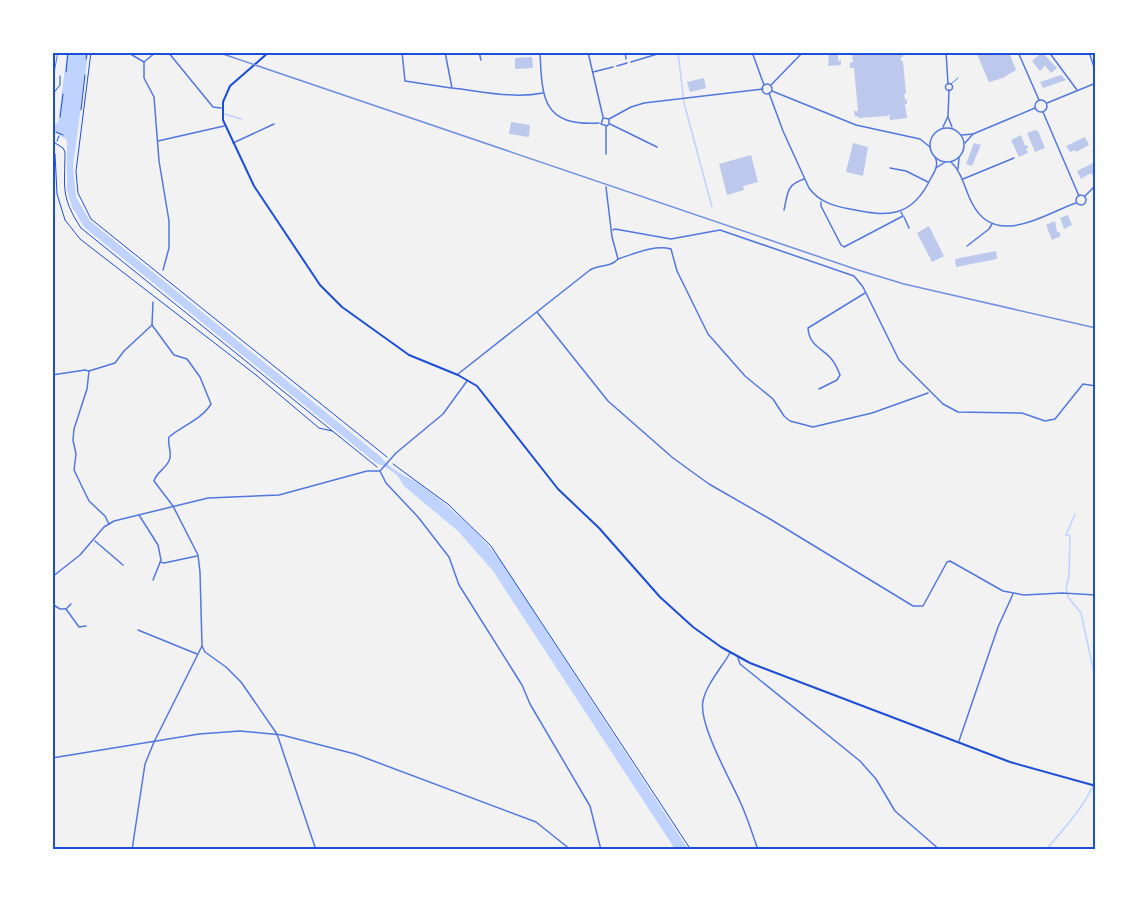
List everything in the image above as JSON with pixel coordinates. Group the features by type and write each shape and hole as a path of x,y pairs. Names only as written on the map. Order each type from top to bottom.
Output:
{"main road":[{"path":"269,52 230,86 222,108 224,126 272,216 327,293 342,307 409,355 458,375 477,386 558,489 599,528 660,597 693,627 738,657 769,671 1010,762 1094,786"}],"street":[{"path":"127,52 144,62"},
{"path":"144,62 156,52"},
{"path":"168,52 213,107 222,108"},
{"path":"402,52 404,80 408,82 501,94 543,93"},
{"path":"446,52 452,88"},
{"path":"479,52 481,60"},
{"path":"540,52 543,93 549,106 564,119 577,123 600,123 606,127"},
{"path":"588,52 603,118 600,123"},
{"path":"625,52 626,59"},
{"path":"631,62 664,52"},
{"path":"752,52 764,85 763,90"},
{"path":"764,85 771,85 803,52"},
{"path":"772,91 856,125 920,139 932,137 942,128 948,116 949,90 952,87 946,52"},
{"path":"1018,52 1039,100"},
{"path":"1049,52 1077,91"},
{"path":"1089,52 1095,73"},
{"path":"144,62 144,78 154,97 157,141 170,234 163,270"},
{"path":"617,66 627,63"},
{"path":"592,72 613,67"},
{"path":"1047,104 1095,83"},
{"path":"949,90 945,87 950,84"},
{"path":"771,85 772,91"},
{"path":"603,118 609,119 637,104 763,90 769,93"},
{"path":"769,93 783,131 812,191 822,200 836,206 880,215 901,211 917,201 929,183 937,163 930,147 920,139"},
{"path":"1039,100 1044,100 1047,104"},
{"path":"1035,108 1039,100"},
{"path":"1043,112 1047,104"},
{"path":"1035,108 1043,112"},
{"path":"962,135 973,134 1035,108"},
{"path":"1043,112 1079,196"},
{"path":"948,116 954,129 962,135 965,143 959,158 958,170"},
{"path":"606,154 606,127 609,119"},
{"path":"232,143 274,124"},
{"path":"609,124 657,147"},
{"path":"157,141 224,126"},
{"path":"942,128 954,129"},
{"path":"965,143 973,134"},
{"path":"930,147 932,137"},
{"path":"935,157 945,162 959,158"},
{"path":"962,180 1014,158"},
{"path":"936,169 945,162"},
{"path":"951,162 958,170 978,212 992,223 1006,227 1022,225 1076,203 1083,205 1086,201 1084,197"},
{"path":"890,168 906,171 929,183"},
{"path":"784,210 790,186 806,178"},
{"path":"1084,197 1095,185"},
{"path":"606,187 612,237 618,260"},
{"path":"1079,196 1084,197"},
{"path":"1076,203 1079,196"},
{"path":"822,200 821,206 844,247 903,216"},
{"path":"901,211 909,228"},
{"path":"967,246 989,229 992,223"},
{"path":"612,230 671,239 712,230 722,231 852,275 859,280 866,292 899,360 943,404 958,412 1022,413 1050,421 1055,419 1083,384 1095,386"},
{"path":"458,375 593,268 611,265 639,252 661,248 671,249 677,271 708,334 745,376 772,399 790,421 813,427 872,413 930,392"},
{"path":"819,389 837,380 840,375 833,360 816,346 809,335 808,328 866,292"},
{"path":"153,302 152,326 174,355 187,359 200,377 211,404 208,410 170,436 169,460 154,481 174,506 198,555 202,646 205,652 241,682 277,734 316,849"},
{"path":"537,312 608,401 673,458 709,484 913,606 923,606 947,562 950,561 1003,591 1024,595 1065,593 1095,595"},
{"path":"52,375 89,371 116,363 124,351 152,326"},
{"path":"89,371 87,389 74,429 73,440 76,454 74,470 89,501 105,516 109,524"},
{"path":"52,577 80,555 109,524 208,498 279,495 364,472 380,471 396,453 443,414 468,380"},
{"path":"380,471 386,483 418,517 449,557 459,585 522,685 530,704 590,806 601,849"},
{"path":"139,515 140,520 158,542 160,561 153,580"},
{"path":"94,541 123,565"},
{"path":"160,561 164,563 198,555"},
{"path":"959,742 998,627 1013,593"},
{"path":"66,609 71,603"},
{"path":"52,604 60,609 66,609"},
{"path":"66,609 79,627 86,626"},
{"path":"138,630 198,654"},
{"path":"132,849 142,777 154,742 202,646"},
{"path":"731,652 708,688 702,709 714,745 758,849"},
{"path":"738,657 740,664 871,772 895,811 939,849"},
{"path":"52,758 199,735 240,731 277,734 355,754 512,812 536,822 571,849"}],"lane":[{"path":"52,83 58,52"},
{"path":"950,84 958,78"}],"path":[{"path":"66,72 68,52"},
{"path":"81,110 87,87 91,52"},
{"path":"85,75 76,171 78,193 91,219 389,461 463,518 496,553 691,849"},
{"path":"52,95 60,86 60,76"},
{"path":"60,117 63,94"},
{"path":"56,132 63,135"},
{"path":"57,141 60,134"},
{"path":"52,141 63,148 64,188 69,210 81,228 380,471"},
{"path":"52,149 55,154 57,194 65,220 80,239 256,375 319,428 333,431"},
{"path":"410,473 411,478"}],"water":[{"path":"67,53 88,53 73,166 76,197 90,221 395,470 422,486 464,520 483,539 500,560 688,849 675,849 493,571 458,531 405,487 397,475 376,463 84,227 72,207 67,190 67,140 53,131 52,125 58,123"}],"building":[{"path":"829,52 838,52 838,61 841,60 841,65 828,66"},
{"path":"903,52 901,61 903,61 905,100 907,99 907,104 905,104 907,118 890,120 889,113 888,116 855,117 854,111 858,111 854,68 850,68 850,63 853,62 852,55"},
{"path":"976,52 1009,52 1016,70 1003,78 989,82"},
{"path":"1042,52 1057,68 1051,73 1045,66 1040,71 1032,61"},
{"path":"532,57 533,68 515,69 515,58"},
{"path":"1061,75 1066,80 1043,88 1040,82"},
{"path":"704,78 706,88 690,92 687,82"},
{"path":"511,122 530,125 529,137 509,134"},
{"path":"1038,131 1045,148 1035,152 1027,133"},
{"path":"1021,135 1025,146 1027,145 1028,153 1019,157 1011,140"},
{"path":"1085,137 1089,145 1076,152 1075,150 1070,152 1066,146"},
{"path":"853,143 868,147 863,176 846,172"},
{"path":"974,143 981,145 972,166 966,164"},
{"path":"751,155 758,182 743,186 744,190 727,195 719,164"},
{"path":"1093,163 1096,173 1092,175 1091,173 1081,179 1077,171"},
{"path":"1068,215 1072,225 1064,229 1060,218"},
{"path":"1055,221 1057,232 1061,236 1052,240 1046,225"},
{"path":"929,226 944,256 932,262 917,233"},
{"path":"996,251 997,259 956,267 955,259"}],"waterway":[{"path":"678,53 684,103 712,207"},
{"path":"225,114 241,119"},
{"path":"1075,514 1066,535 1070,536 1069,576 1066,588 1068,597 1081,613 1096,682"},
{"path":"1096,745 1096,758"},
{"path":"1046,850 1081,807 1096,778"}],"railway":[{"path":"217,52 858,270 904,284 1096,328"}]}
